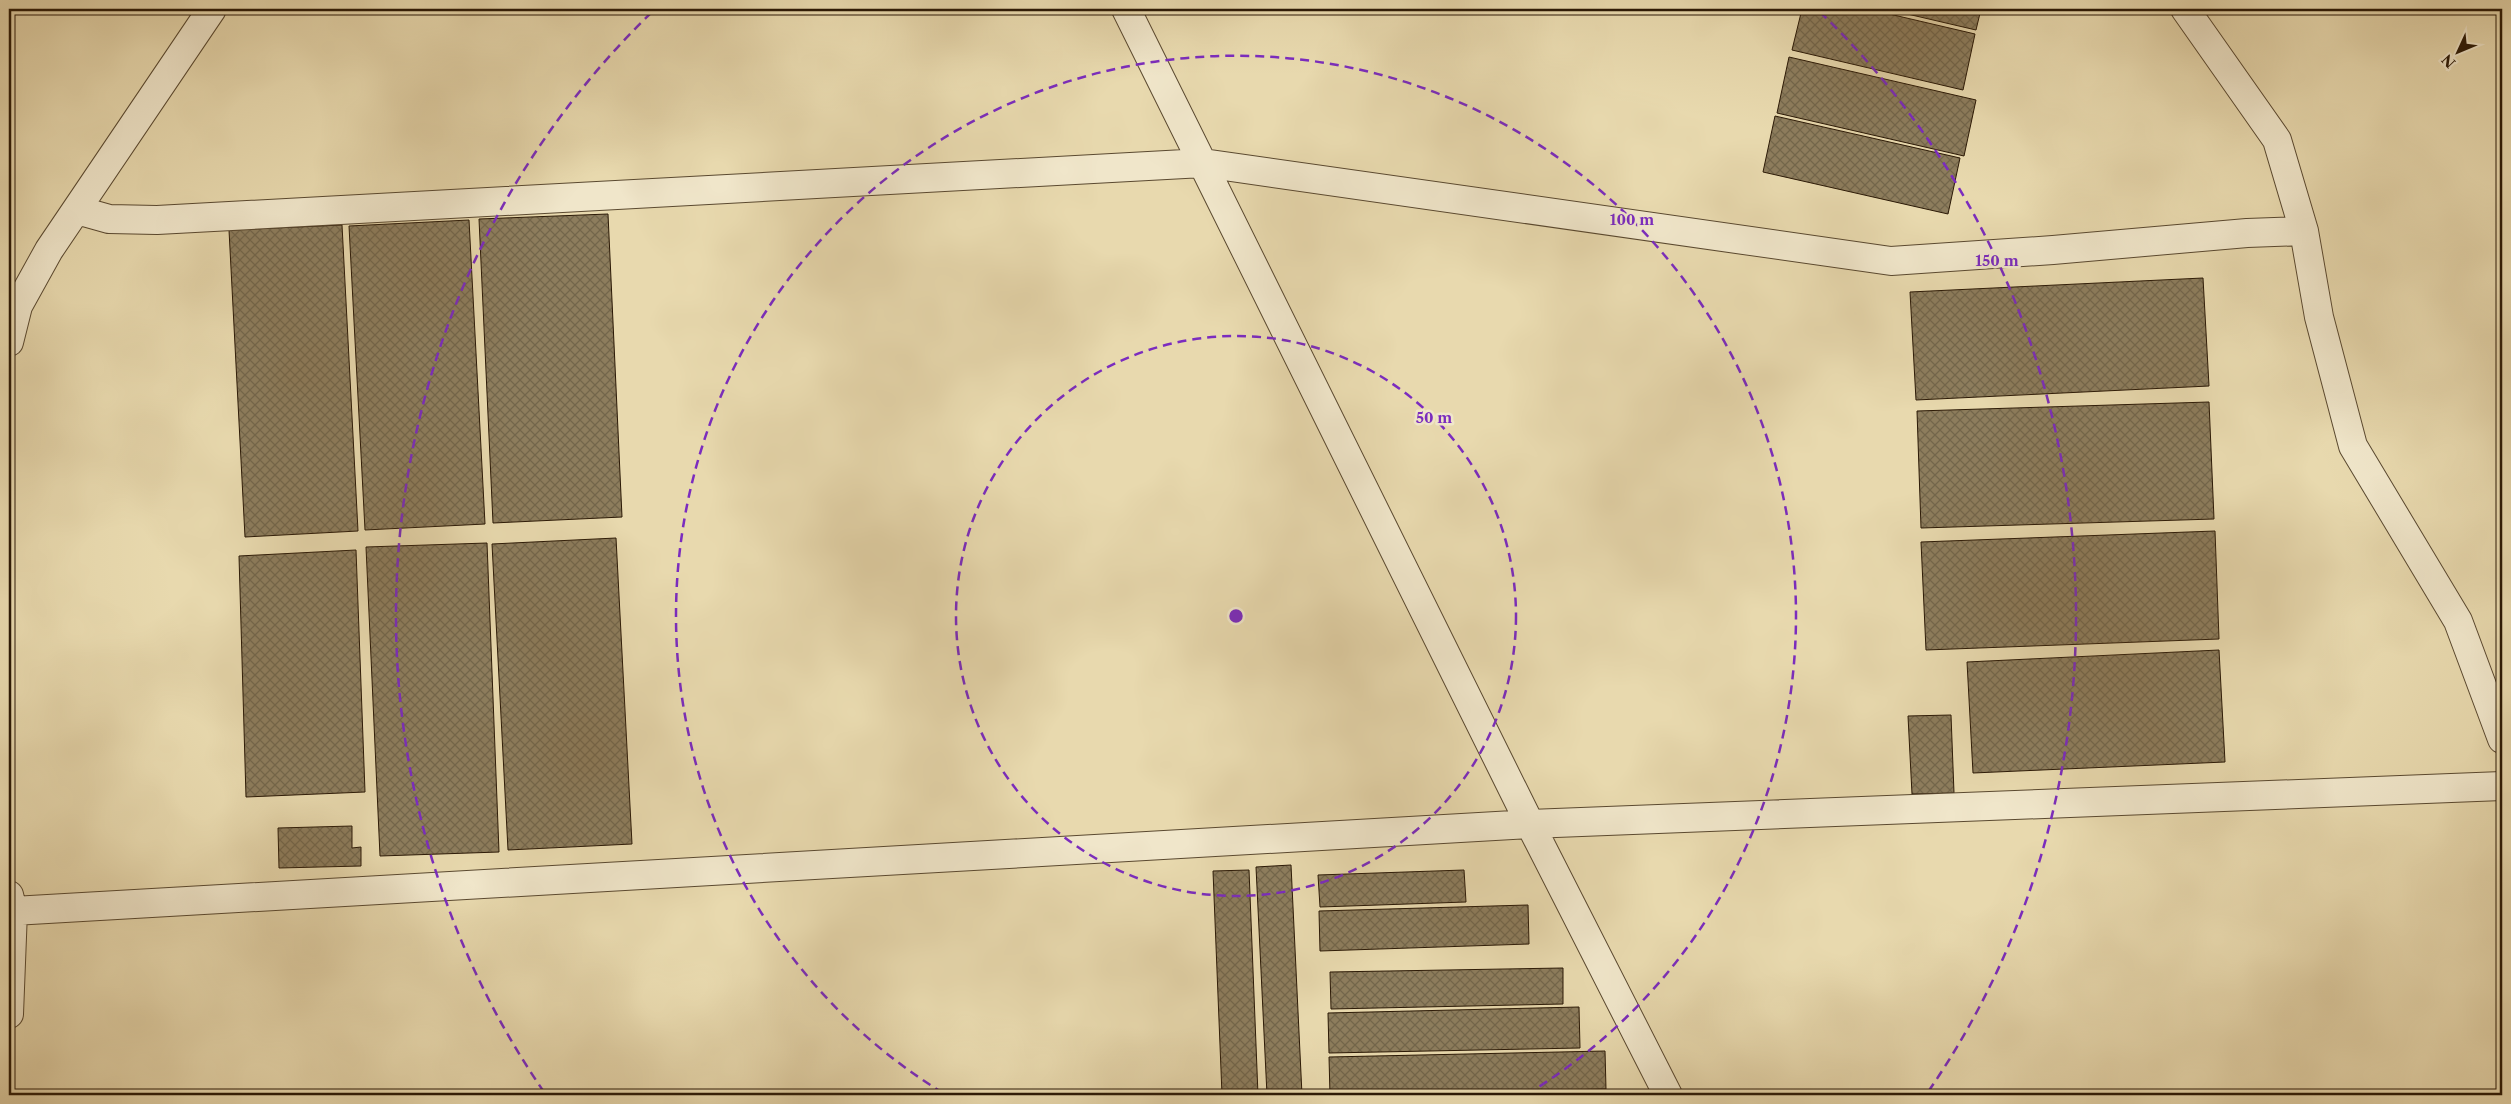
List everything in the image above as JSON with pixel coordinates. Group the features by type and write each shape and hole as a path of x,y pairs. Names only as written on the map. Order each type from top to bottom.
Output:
{"street":[{"path":"9,342 18,306 49,250 212,9"},
{"path":"1126,9 1530,824 1668,1095"},
{"path":"2185,9 2277,140 2304,231 2320,317 2353,446 2458,621 2502,739"},
{"path":"77,210 109,219 157,220 1203,163 1891,261 2053,250 2247,232 2304,231"},
{"path":"9,1014 11,903 1530,824 2502,786"}],"building":[{"path":"1802,9 1868,9 1975,34 1963,90 1792,50"},
{"path":"1886,9 1981,9 1976,30"},
{"path":"1789,57 1976,100 1964,156 1777,113"},
{"path":"1775,116 1960,158 1948,214 1763,172"},
{"path":"608,214 622,517 493,523 479,219"},
{"path":"469,220 485,524 365,530 349,226"},
{"path":"342,225 358,531 245,537 229,230"},
{"path":"2203,278 2209,386 1916,400 1910,292"},
{"path":"2209,402 2214,519 1921,528 1917,411"},
{"path":"2215,531 2219,639 1926,650 1921,542"},
{"path":"616,538 632,844 508,850 492,544"},
{"path":"487,543 499,852 380,856 366,547"},
{"path":"356,550 365,792 246,797 239,556"},
{"path":"2219,650 2225,762 1973,773 1967,662"},
{"path":"1951,715 1954,793 1912,794 1908,716"},
{"path":"352,826 352,848 361,847 361,866 279,868 278,828"},
{"path":"1291,865 1302,1095 1267,1095 1256,867"},
{"path":"1249,870 1258,1095 1222,1095 1213,871"},
{"path":"1464,870 1466,902 1320,907 1318,875"},
{"path":"1528,905 1529,944 1320,951 1319,911"},
{"path":"1563,968 1563,1004 1331,1009 1330,972"},
{"path":"1579,1007 1580,1048 1329,1053 1328,1013"},
{"path":"1605,1051 1606,1089 1330,1095 1329,1057"},
{"path":"1620,1094 1620,1095 1547,1095"}]}
